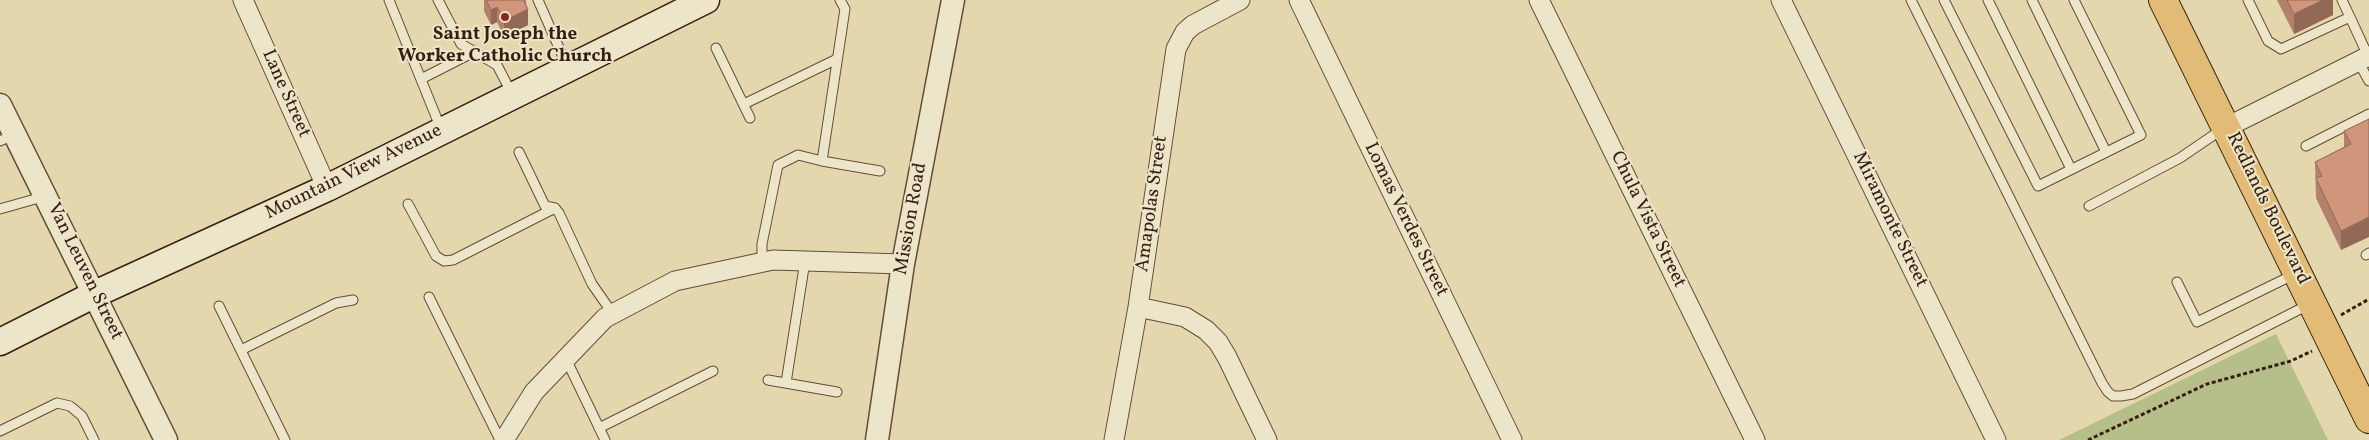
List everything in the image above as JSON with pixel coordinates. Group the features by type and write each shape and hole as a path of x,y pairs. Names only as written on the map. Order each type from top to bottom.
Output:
{"main road":[{"name":"Mountain View Avenue","path":"0,342 95,294 327,188 706,0"},
{"name":"Redlands Boulevard","path":"2163,0 2369,419"}],"street":[{"name":"Lane Street","path":"243,0 327,188"},
{"name":"Mission Road","path":"877,440 903,264 953,0"},
{"name":"Amapolas Street","path":"1114,440 1138,307 1179,41 1193,25 1240,0"},
{"name":"Lomas Verdes Street","path":"1298,0 1512,440"},
{"name":"Chula Vista Street","path":"1539,0 1755,440"},
{"name":"Miramonte Street","path":"1781,0 1996,440"},
{"path":"2226,127 2365,58"},
{"name":"Van Leuven Street","path":"0,105 7,138 46,196 166,440"},
{"path":"504,440 534,392 605,318 676,281 773,260 903,264"},
{"path":"1138,307 1185,317 1206,330 1218,342 1267,440"}],"lane":[{"path":"389,0 442,132"},
{"path":"438,0 461,44 497,64 513,97"},
{"path":"538,0 568,69"},
{"path":"822,161 845,9 840,0"},
{"path":"1911,0 2102,383 2113,396 2133,394 2322,323"},
{"path":"1944,0 2038,186 2141,135 2074,0"},
{"path":"1988,0 2071,169"},
{"path":"2032,0 2106,152"},
{"path":"2248,0 2268,41 2281,49 2350,17"},
{"path":"2353,0 2343,2 2365,58 2369,81"},
{"path":"716,48 750,118"},
{"path":"421,79 474,52"},
{"path":"744,104 837,59"},
{"path":"2306,146 2369,114"},
{"path":"2089,206 2180,158 2226,127"},
{"path":"519,152 545,206 555,208"},
{"path":"762,262 762,244 778,165 798,155 880,171"},
{"path":"0,209 46,196"},
{"path":"408,204 436,256 444,261 453,260 555,208"},
{"path":"555,208 592,284 613,314"},
{"path":"786,383 805,261"},
{"path":"2177,282 2196,322 2298,273"},
{"path":"429,297 500,440"},
{"path":"241,350 336,303 353,300"},
{"path":"218,306 285,440"},
{"path":"566,358 605,440"},
{"path":"599,428 713,371"},
{"path":"768,380 837,392"},
{"path":"0,431 57,403 70,406 82,416 94,440"}],"path":[{"path":"2088,440 2206,384 2291,361 2322,323 2369,299"}],"green space":[{"path":"2276,334 2328,440 2059,440"}],"building":[{"path":"486,0 523,0 528,9 504,21 497,7 491,10"},
{"path":"2287,0 2323,0 2294,14"},
{"path":"2369,119 2369,217 2341,231 2316,178 2322,176 2315,162 2351,144 2344,131"}],"place":[{"name":"Saint Joseph the Worker Catholic Church","path":"505,17"}]}
